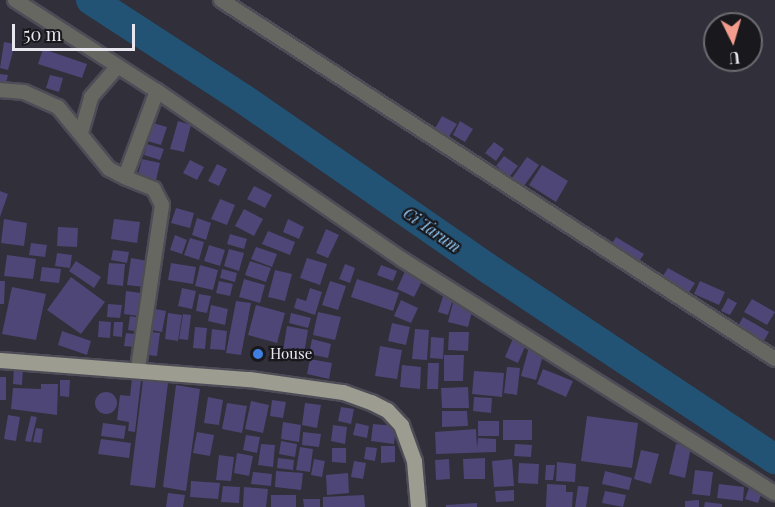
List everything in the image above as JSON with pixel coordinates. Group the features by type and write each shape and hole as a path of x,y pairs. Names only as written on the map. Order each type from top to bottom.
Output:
{"main road":[{"path":"0,360 138,368 343,392 387,410 405,435 414,461 418,507"}],"street":[{"path":"15,0 157,91 403,260 775,493"},
{"path":"221,0 775,359"},
{"path":"81,133 91,96 118,66"},
{"path":"0,90 48,100 81,133 109,169 154,189 162,205 138,368"},
{"path":"125,177 157,91"}],"building":[{"path":"4,42 15,44 8,70 0,68"},
{"path":"43,49 87,64 82,78 38,64"},
{"path":"0,74 8,75 5,87 0,86"},
{"path":"50,75 63,78 59,92 46,88"},
{"path":"442,116 457,124 448,138 434,130"},
{"path":"178,121 191,125 184,152 170,149"},
{"path":"460,121 473,129 465,142 453,135"},
{"path":"153,123 167,127 161,145 147,141"},
{"path":"494,142 504,149 496,161 485,153"},
{"path":"147,144 164,149 160,160 144,155"},
{"path":"504,156 518,166 510,176 496,166"},
{"path":"527,157 539,165 524,186 512,178"},
{"path":"142,159 160,163 156,180 138,175"},
{"path":"190,160 204,167 197,180 183,173"},
{"path":"217,164 227,169 219,186 208,181"},
{"path":"542,165 568,181 556,202 529,185"},
{"path":"254,186 272,195 265,208 247,199"},
{"path":"0,191 8,194 0,217"},
{"path":"220,199 235,205 227,225 211,219"},
{"path":"176,208 194,213 190,228 171,223"},
{"path":"244,209 263,219 254,236 235,226"},
{"path":"197,218 211,223 206,240 192,235"},
{"path":"4,219 27,223 24,246 1,243"},
{"path":"114,219 140,222 137,243 111,239"},
{"path":"288,219 304,227 299,239 283,232"},
{"path":"58,227 78,228 77,247 57,246"},
{"path":"326,229 339,235 328,258 316,253"},
{"path":"268,231 295,242 290,255 262,244"},
{"path":"230,234 247,239 244,249 227,244"},
{"path":"175,235 187,240 182,254 170,250"},
{"path":"616,237 644,254 638,263 611,245"},
{"path":"190,238 204,242 199,260 184,255"},
{"path":"31,243 47,245 45,257 29,255"},
{"path":"209,245 225,250 220,266 204,261"},
{"path":"256,247 277,254 272,267 251,259"},
{"path":"229,249 244,253 239,271 224,266"},
{"path":"113,250 129,252 127,263 111,260"},
{"path":"57,253 72,255 70,268 55,266"},
{"path":"7,255 36,259 33,279 4,276"},
{"path":"131,258 148,261 144,287 127,285"},
{"path":"307,258 327,264 320,285 300,278"},
{"path":"76,261 101,277 94,288 69,271"},
{"path":"250,261 271,268 266,282 245,275"},
{"path":"109,263 125,264 123,286 107,284"},
{"path":"171,263 196,267 193,284 168,280"},
{"path":"345,264 355,268 350,283 339,279"},
{"path":"200,265 218,270 213,290 195,286"},
{"path":"381,265 397,271 393,281 377,275"},
{"path":"42,267 61,269 59,283 40,281"},
{"path":"668,268 695,283 688,294 661,279"},
{"path":"222,269 237,273 235,282 220,278"},
{"path":"406,269 424,277 414,297 397,289"},
{"path":"275,270 292,274 285,301 268,297"},
{"path":"71,277 105,302 81,334 47,310"},
{"path":"244,279 265,285 260,303 239,297"},
{"path":"357,279 399,293 393,311 351,297"},
{"path":"0,281 5,281 4,304 0,304"},
{"path":"219,281 233,284 230,296 216,293"},
{"path":"330,281 346,286 338,310 322,305"},
{"path":"700,281 725,292 719,305 694,294"},
{"path":"12,287 46,294 36,340 2,334"},
{"path":"182,288 196,291 192,309 178,306"},
{"path":"310,288 322,292 315,315 294,308 297,298 306,301"},
{"path":"126,291 141,293 139,316 124,314"},
{"path":"444,293 454,296 448,315 438,312"},
{"path":"199,294 211,296 207,313 196,311"},
{"path":"728,298 737,303 730,315 721,311"},
{"path":"454,299 474,304 468,327 448,322"},
{"path":"752,299 775,312 767,325 744,312"},
{"path":"401,300 418,308 411,323 394,316"},
{"path":"236,301 251,303 241,355 226,353"},
{"path":"108,304 122,305 120,318 107,317"},
{"path":"211,305 228,309 225,325 208,321"},
{"path":"256,305 285,313 277,343 248,335"},
{"path":"155,309 166,311 162,332 151,330"},
{"path":"318,312 341,317 335,340 313,335"},
{"path":"168,313 182,315 178,341 165,339"},
{"path":"291,313 311,318 308,328 289,323"},
{"path":"183,314 191,315 188,340 179,339"},
{"path":"130,316 142,318 140,332 128,330"},
{"path":"743,317 769,332 762,344 736,330"},
{"path":"99,321 111,322 110,338 98,337"},
{"path":"114,322 123,322 122,337 113,336"},
{"path":"392,323 410,327 406,345 388,341"},
{"path":"287,326 308,330 304,354 283,351"},
{"path":"195,327 207,328 205,349 193,348"},
{"path":"212,329 227,331 225,350 210,349"},
{"path":"415,329 429,330 427,360 412,359"},
{"path":"62,331 91,341 87,355 58,345"},
{"path":"151,332 160,333 157,356 148,355"},
{"path":"449,332 469,332 468,351 448,350"},
{"path":"126,333 135,334 134,347 124,346"},
{"path":"514,336 527,342 518,363 505,357"},
{"path":"431,337 444,338 443,359 430,358"},
{"path":"312,339 331,344 328,358 309,354"},
{"path":"380,346 402,350 397,379 375,376"},
{"path":"529,347 544,352 536,380 521,376"},
{"path":"444,355 464,355 463,381 444,381"},
{"path":"310,359 332,363 329,379 307,374"},
{"path":"428,363 439,363 438,389 427,389"},
{"path":"402,365 421,367 420,389 400,387"},
{"path":"14,367 23,368 22,385 13,384"},
{"path":"507,367 520,368 517,395 504,393"},
{"path":"543,369 573,381 566,397 537,384"},
{"path":"474,371 504,373 502,397 472,394"},
{"path":"0,377 6,377 6,400 0,400"},
{"path":"132,379 141,380 135,432 128,431 129,422 117,420 120,395 130,396"},
{"path":"60,380 70,380 69,397 60,396"},
{"path":"143,380 168,383 155,488 130,485"},
{"path":"41,384 58,384 57,415 11,409 13,388 41,389"},
{"path":"176,385 200,389 186,491 163,487"},
{"path":"468,387 469,408 442,408 441,388"},
{"path":"106,392 114,395 117,403 114,411 106,414 98,411 95,403 98,395"},
{"path":"208,397 223,400 219,425 204,423"},
{"path":"474,397 492,398 491,413 473,411"},
{"path":"272,400 286,402 283,418 270,416"},
{"path":"251,401 269,405 263,433 245,429"},
{"path":"227,403 247,406 242,433 222,429"},
{"path":"305,403 321,405 317,428 302,425"},
{"path":"341,407 354,409 351,424 338,421"},
{"path":"442,411 467,411 468,426 442,427"},
{"path":"8,415 20,417 16,441 4,439"},
{"path":"31,416 37,417 31,442 25,441"},
{"path":"587,416 638,423 632,468 581,461"},
{"path":"503,420 532,420 532,440 503,440"},
{"path":"478,421 499,421 499,436 478,436"},
{"path":"283,422 301,425 299,442 281,439"},
{"path":"103,423 126,426 124,439 101,436"},
{"path":"356,423 369,426 367,438 353,435"},
{"path":"373,424 396,426 394,444 371,441"},
{"path":"333,425 347,427 345,444 331,441"},
{"path":"36,428 43,429 41,443 33,442"},
{"path":"476,429 477,448 478,438 496,439 496,452 436,454 435,432"},
{"path":"197,432 214,435 210,456 193,453"},
{"path":"303,432 321,434 319,447 302,445"},
{"path":"246,435 260,437 257,453 243,450"},
{"path":"101,439 131,443 129,458 98,454"},
{"path":"281,441 297,444 295,457 279,454"},
{"path":"261,444 275,445 273,467 258,465"},
{"path":"515,444 532,445 531,457 514,456"},
{"path":"676,444 691,447 685,478 669,474"},
{"path":"381,446 395,446 395,462 381,463"},
{"path":"300,447 313,449 310,472 296,470"},
{"path":"366,447 377,448 375,461 364,459"},
{"path":"332,448 346,448 346,463 332,462"},
{"path":"641,450 659,454 651,484 634,479"},
{"path":"237,453 253,456 249,476 234,473"},
{"path":"219,455 234,457 231,481 216,480"},
{"path":"278,458 294,460 293,470 277,468"},
{"path":"485,458 485,479 464,479 463,459"},
{"path":"314,459 325,461 322,477 311,475"},
{"path":"449,459 450,479 436,480 435,460"},
{"path":"512,459 514,486 494,487 492,461"},
{"path":"354,461 366,463 363,479 351,477"},
{"path":"557,462 576,464 575,482 556,481"},
{"path":"519,463 539,464 538,484 518,483"},
{"path":"546,465 555,465 553,480 545,480"},
{"path":"695,470 713,472 710,496 692,494"},
{"path":"276,471 303,473 301,490 275,487"},
{"path":"605,471 632,478 629,490 602,484"},
{"path":"253,472 272,474 271,486 251,484"},
{"path":"348,473 349,493 327,495 326,475"},
{"path":"191,481 220,483 218,499 190,497"},
{"path":"547,484 566,485 566,492 573,492 572,507 546,507"},
{"path":"719,484 744,487 743,501 717,498"},
{"path":"223,486 240,487 239,503 221,502"},
{"path":"578,486 589,487 586,507 575,507"},
{"path":"244,487 268,489 266,507 243,507"},
{"path":"749,488 762,492 758,503 745,499"},
{"path":"514,490 514,501 496,502 495,491"},
{"path":"605,491 626,495 623,507 602,503"},
{"path":"168,493 185,495 183,507 166,507"},
{"path":"271,495 296,495 296,507 271,507"},
{"path":"364,495 365,507 323,507 323,497"},
{"path":"303,499 320,499 320,507 304,507"},
{"path":"699,500 699,507 685,507 685,501"},
{"path":"705,502 722,504 722,507 704,507"},
{"path":"477,503 477,507 446,507 446,505"}],"waterway":[{"name":"Ci Tarum","path":"91,0 242,98 492,271 775,459"}],"place":[{"name":"House","path":"258,354"}]}
